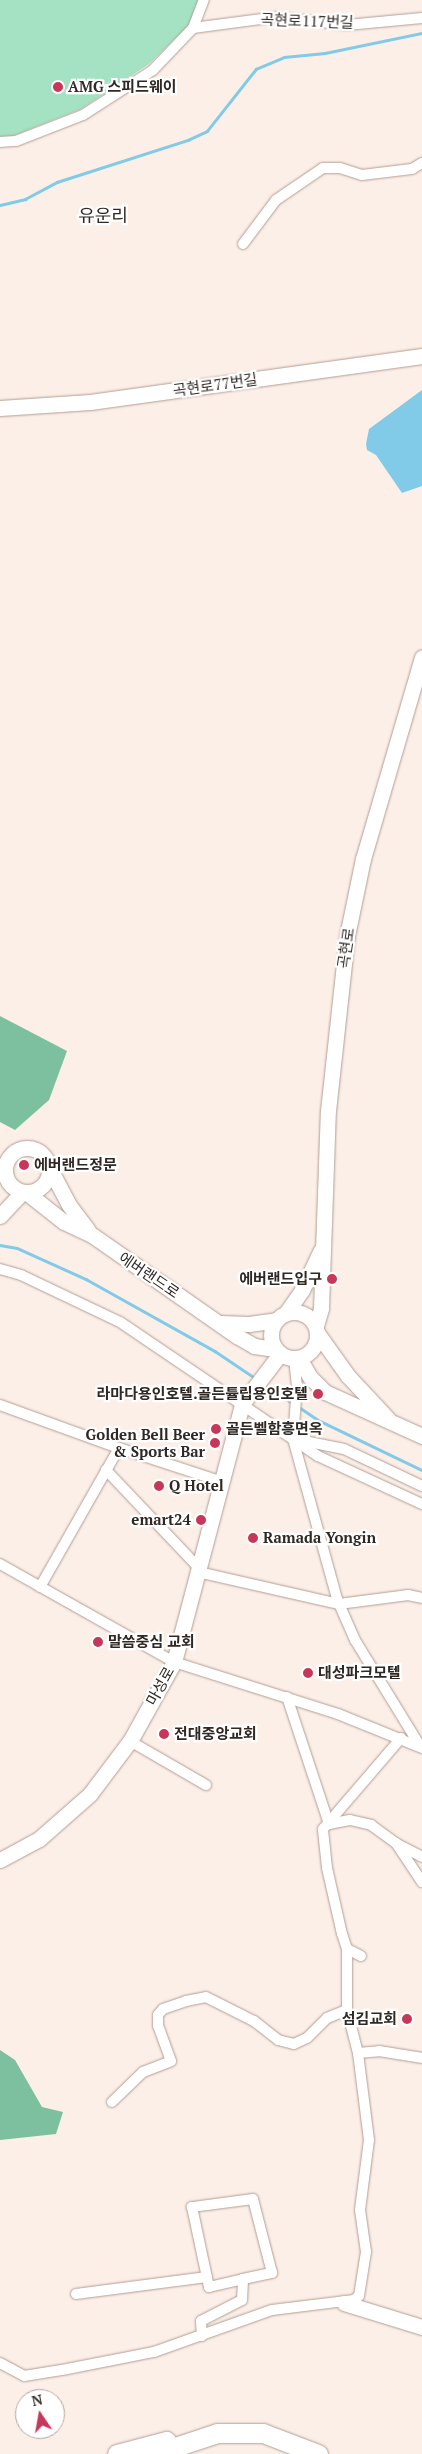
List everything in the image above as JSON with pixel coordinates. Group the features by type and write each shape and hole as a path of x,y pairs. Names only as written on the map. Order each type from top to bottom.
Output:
{"highway":[{"path":"154,2454 217,2432"},
{"path":"117,2454 217,2432 263,2433 318,2454"},
{"path":"179,2454 194,2451 218,2440 260,2446 284,2454"}],"main road":[{"name":"곡현로77번길","path":"2,405 90,402 422,356"},
{"name":"곡현로","path":"317,1330 322,1308 322,1249 328,1111 347,936 363,859 422,657"},
{"path":"24,1192 3,1181 7,1162 18,1150 36,1150 49,1167 69,1205 92,1236"},
{"path":"0,1216 24,1192 40,1188 46,1182 49,1167"},
{"name":"에버랜드로","path":"24,1192 64,1222 92,1236 254,1346 287,1355"},
{"path":"322,1249 302,1290 281,1316 271,1338 325,1392 366,1413 388,1419 422,1436"},
{"path":"221,1323 249,1324 300,1312 317,1330 348,1376 388,1419"},
{"path":"287,1355 312,1349 317,1330"},
{"name":"마성로","path":"0,1860 39,1839 90,1794 130,1741 174,1662 220,1482 244,1401 270,1366 287,1355"},
{"path":"344,2303 422,2327"}],"street":[{"path":"0,142 16,141 83,115 153,70 193,28 204,0"},
{"name":"곡현로117번길","path":"193,28 277,17 347,24 422,18"},
{"path":"243,244 276,200 323,168 340,168 362,175 412,169 422,163"},
{"path":"0,1269 21,1276 120,1322 244,1401 294,1439 334,1466 422,1504"},
{"path":"287,1355 297,1385 294,1439 339,1604 355,1640 421,1748"},
{"path":"0,1406 220,1482"},
{"path":"294,1439 344,1449 422,1486"},
{"path":"40,1587 119,1448"},
{"path":"106,1470 198,1570 339,1604 408,1595 422,1598"},
{"path":"0,1564 174,1662 287,1697 401,1738 421,1748"},
{"path":"287,1697 329,1824"},
{"path":"0,2363 24,2376 154,2352 272,2310 344,2303 359,2296 366,2252 360,2210 369,2140 358,2053 346,2010 347,1949 324,1851 323,1829 401,1738"},
{"path":"130,1741 206,1785"},
{"path":"329,1824 350,1820 371,1825 394,1842 422,1858"},
{"path":"394,1842 422,1882"},
{"path":"347,1949 361,1956"},
{"path":"112,2102 143,2072 171,2061 158,2026 158,2015 163,2009 206,1997 254,2021 278,2040 294,2044 307,2038 327,2018 346,2010"},
{"path":"358,2053 379,2051 422,2058"},
{"path":"253,2199 272,2273 243,2279 209,2286 192,2207 253,2199"},
{"path":"76,2294 207,2277"},
{"path":"202,2336 201,2321 242,2300 243,2279"}],"green space":[{"name":"AMG 스피드웨이","path":"0,0 198,0 190,24 149,64 81,109 13,136 0,137"},
{"path":"0,1016 67,1051 49,1100 15,1130 0,1122"},
{"path":"0,2050 15,2060 42,2107 63,2112 56,2134 0,2140"}],"water":[{"path":"422,390 422,486 402,493 376,455 367,450 366,444 369,429"}],"waterway":[{"path":"0,205 25,199 57,182 188,140 207,131 256,69 284,57 325,53 422,33"},
{"path":"0,1245 17,1248 86,1279 215,1351 255,1378"},
{"path":"263,1384 292,1403"},
{"path":"299,1407 320,1421 422,1470"}],"place":[{"name":"AMG 스피드웨이","path":"58,87"},
{"name":"에버랜드정문","path":"24,1165"},
{"name":"에버랜드입구","path":"332,1279"},
{"name":"라마다용인호텔.골든튤립용인호텔","path":"318,1394"},
{"name":"골든벨함흥면옥","path":"216,1429"},
{"name":"Golden Bell Beer & Sports Bar","path":"215,1443"},
{"name":"Q Hotel","path":"159,1486"},
{"name":"emart24","path":"201,1520"},
{"name":"Ramada Yongin","path":"253,1538"},
{"name":"말씀중심 교회","path":"98,1642"},
{"name":"대성파크모텔","path":"308,1673"},
{"name":"전대중앙교회","path":"164,1734"},
{"name":"섬김교회","path":"407,2019"}],"district":[{"name":"유운리","path":"103,215"}]}
